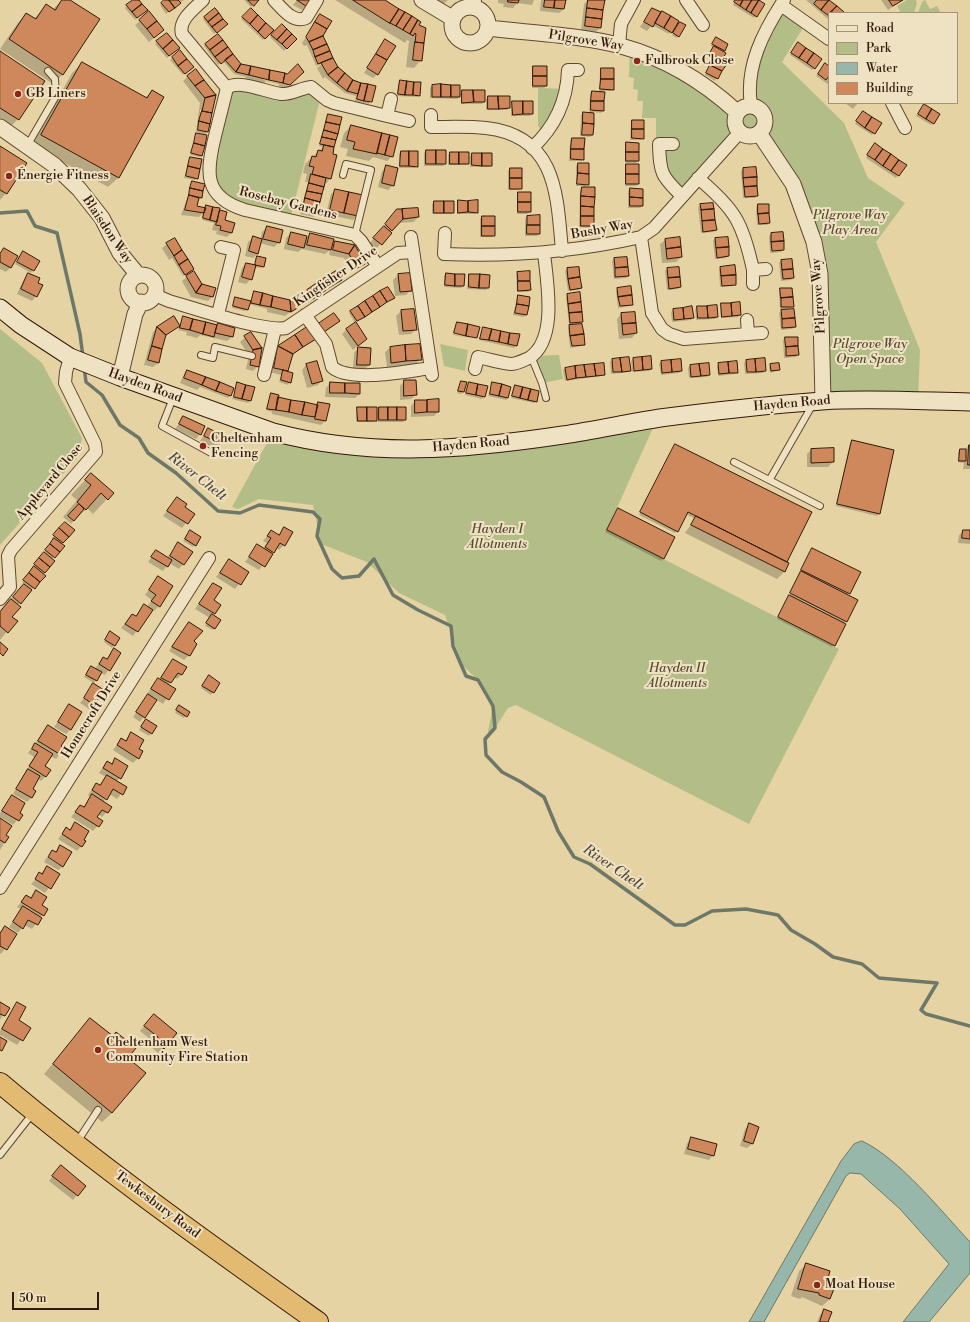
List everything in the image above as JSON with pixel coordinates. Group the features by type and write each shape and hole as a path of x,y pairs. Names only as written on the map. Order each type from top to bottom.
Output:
{"highway":[{"name":"Tewkesbury Road","path":"0,1083 34,1112 197,1235 318,1322"}],"main road":[{"name":"Hayden Road","path":"0,308 21,325 73,359 120,377 273,432 327,444 383,450 493,444 657,419 818,401 970,402"}],"street":[{"path":"203,0 183,21 181,30 182,34 226,88 236,84 286,94 299,89 311,87 321,96 334,103 409,122"},
{"path":"274,0 293,18 300,20 306,18 317,0"},
{"path":"422,0 452,18"},
{"path":"619,45 621,24 634,0"},
{"path":"686,0 703,26"},
{"path":"751,105 749,91 754,60 761,40 782,3 828,39"},
{"path":"474,4 487,17 488,28 484,37 478,42 466,44 459,41 454,35 451,29 452,18 462,8 474,4"},
{"name":"Pilgrove Way","path":"488,28 619,45 651,56 679,69 711,90 737,112"},
{"path":"532,148 550,129 558,114 566,88 568,70 578,70"},
{"name":"Rosebay Gardens","path":"226,88 209,161 209,177 219,196 230,205 245,210 355,235"},
{"path":"387,116 391,99"},
{"path":"893,104 905,128"},
{"path":"751,105 759,108 764,115 765,124 759,133 750,136 740,132 735,121 737,112 742,107 751,105"},
{"path":"431,115 431,127 485,128 500,130 516,137 532,148 547,166 555,187 562,251"},
{"name":"Blaisdon Way","path":"0,127 54,165 79,189 102,218 120,252 138,275"},
{"name":"Bushy Way","path":"445,233 444,254 513,256 562,251 641,237 654,228 740,132"},
{"name":"Pilgrove Way","path":"759,133 793,184 814,242 820,274 818,401"},
{"path":"673,144 659,144 660,169 665,180 682,196"},
{"path":"698,178 720,196 737,219 745,238 753,270 753,284"},
{"path":"355,235 361,241 377,265"},
{"path":"305,315 326,344 332,367 341,373 364,375 431,372 411,237"},
{"path":"641,237 652,314 662,329 669,334 684,339 762,333"},
{"path":"218,314 234,250 221,247"},
{"name":"Kingfisher Drive","path":"275,329 286,328 377,265 398,253 413,252"},
{"path":"475,369 478,357 512,364 531,356 542,344 547,328 548,292 544,253"},
{"path":"753,270 766,269"},
{"path":"138,275 145,275 155,282 155,295 149,301 141,302 135,300 128,290 132,279 138,275"},
{"path":"155,295 169,301 275,329 264,359 264,375"},
{"path":"120,377 135,314 141,302"},
{"path":"747,320 748,334"},
{"name":"Appleyard Close","path":"0,599 10,587 8,559 11,550 96,452 95,444 65,383 66,372 73,359"},
{"name":"Homecroft Drive","path":"0,888 208,558"}],"lane":[{"path":"27,146 56,96 55,79 48,71"},
{"path":"343,175 346,164 371,170 355,235"},
{"path":"201,355 213,358 215,347 252,356"},
{"path":"531,356 542,383 546,398"},
{"path":"174,396 162,426 213,454"},
{"path":"770,479 818,401"},
{"path":"734,462 770,479 820,506"},
{"path":"76,1144 98,1110"},
{"path":"0,1155 34,1112"}],"green space":[{"path":"907,0 916,0 917,3 914,12 900,12 897,6"},
{"path":"925,0 930,9 937,6 940,12 918,12 922,2"},
{"name":"Pilgrove Way Open Space","path":"781,5 806,23 782,62 844,123 868,178 905,203 876,242 920,350 918,401 823,401 820,274 805,213 753,136 744,135 682,196 665,180 656,137 656,118 642,118 643,101 637,101 638,90 633,89 634,78 629,77 630,48 742,107 748,105 749,91"},
{"path":"230,85 272,92 299,89 321,96 290,220 237,208 209,177"},
{"path":"538,88 566,89 545,135 538,126"},
{"path":"0,329 42,363 82,438 78,457 0,545"},
{"path":"440,344 468,350 465,371 444,366"},
{"path":"559,355 563,379 542,383 531,356"},
{"path":"657,419 607,530 839,649 749,824 516,705 508,708 486,742 493,706 478,680 462,665 445,615 399,593 367,562 321,544 313,505 259,499 238,509 232,507 273,432 383,450"}],"water":[{"path":"862,1141 891,1160 905,1173 970,1242 970,1273 929,1322 903,1322 949,1264 900,1209 861,1174 850,1173 846,1176 764,1322 749,1322 841,1161 854,1144"}],"building":[{"path":"62,0 70,0 100,19 63,75 9,39 26,13 36,19 46,4 55,10"},
{"path":"133,0 139,0 142,4 132,12 126,5"},
{"path":"164,0 169,0 175,8 169,12 161,3"},
{"path":"169,0 178,0 181,3 175,8"},
{"path":"248,0 259,0 254,6"},
{"path":"297,0 312,0 308,7"},
{"path":"353,0 385,0 399,9 390,23"},
{"path":"508,0 519,0 518,3 508,2"},
{"path":"545,0 555,0 554,8 544,7"},
{"path":"555,0 566,0 564,9 554,8"},
{"path":"588,0 605,0 603,10 587,8"},
{"path":"735,0 743,0 740,6 734,2"},
{"path":"743,0 752,0 746,10 740,6"},
{"path":"752,0 759,0 751,13 746,10"},
{"path":"759,0 765,4 757,17 751,13"},
{"path":"817,0 829,0 821,10 814,4"},
{"path":"829,0 837,6 828,12 828,15 821,10"},
{"path":"889,0 903,0 893,6"},
{"path":"142,4 148,10 137,18 132,12"},
{"path":"837,6 844,12 832,12"},
{"path":"215,8 219,13 208,22 204,17"},
{"path":"251,8 258,15 250,24 242,17"},
{"path":"587,8 603,10 602,19 586,17"},
{"path":"652,8 661,12 653,27 644,22"},
{"path":"399,9 405,12 396,26 390,23"},
{"path":"149,11 157,21 147,29 139,20"},
{"path":"662,11 671,16 664,28 655,23"},
{"path":"405,12 412,16 403,30 396,26"},
{"path":"219,13 223,19 212,27 208,22"},
{"path":"320,14 332,21 327,29 315,22"},
{"path":"258,15 266,23 258,32 250,24"},
{"path":"412,16 418,20 410,34 403,30"},
{"path":"671,16 679,21 672,33 664,28"},
{"path":"586,17 602,19 601,28 585,26"},
{"path":"223,19 228,24 217,33 212,27"},
{"path":"418,20 421,22 419,25 426,28 424,43 415,42 416,34 415,33 413,36 410,34"},
{"path":"157,21 164,30 154,38 147,29"},
{"path":"315,22 327,29 323,36 309,42 306,37"},
{"path":"680,22 686,25 679,37 673,33"},
{"path":"266,23 274,30 265,39 258,32"},
{"path":"282,24 287,29 277,40 271,35"},
{"path":"287,29 292,34 282,44 277,40"},
{"path":"167,33 173,40 163,49 156,41"},
{"path":"218,34 223,40 210,50 205,44"},
{"path":"292,34 297,39 287,49 282,44"},
{"path":"323,36 327,44 313,50 309,42"},
{"path":"716,37 728,44 725,51 712,44"},
{"path":"385,39 396,46 387,60 376,54"},
{"path":"173,40 180,48 169,56 163,49"},
{"path":"223,40 228,47 215,57 210,50"},
{"path":"415,42 424,43 422,61 413,60"},
{"path":"798,42 806,48 799,58 791,53"},
{"path":"327,44 330,51 315,57 313,50"},
{"path":"714,46 726,53 722,60 710,53"},
{"path":"228,47 233,54 221,64 215,57"},
{"path":"806,48 814,53 807,63 799,58"},
{"path":"180,50 187,59 178,66 172,57"},
{"name":"GB Liners","path":"0,51 45,81 19,120 0,108"},
{"path":"330,51 333,58 318,64 315,57"},
{"path":"814,53 822,59 815,69 807,63"},
{"path":"233,54 241,64 236,72 225,60"},
{"path":"376,54 387,60 378,75 367,68"},
{"path":"715,57 727,64 722,71 710,65"},
{"path":"333,58 338,67 328,75 321,63"},
{"path":"187,59 194,67 185,74 178,66"},
{"path":"82,62 147,98 152,90 164,97 119,178 41,135"},
{"path":"825,63 828,65 828,77 826,80 818,74"},
{"path":"241,64 251,66 249,75 236,72"},
{"path":"298,64 304,72 290,85 283,83 285,73 287,74"},
{"path":"710,65 722,71 718,79 706,73"},
{"path":"251,66 270,70 269,80 249,75"},
{"path":"533,66 547,66 547,76 533,76"},
{"path":"338,67 345,73 337,83 328,75"},
{"path":"601,68 614,68 614,79 601,79"},
{"path":"196,69 204,80 195,86 187,76"},
{"path":"270,70 285,73 283,83 269,80"},
{"path":"345,73 353,80 347,91 337,83"},
{"path":"533,76 547,76 547,86 533,86"},
{"path":"601,79 614,79 614,90 600,89"},
{"path":"204,80 216,95 205,98 195,86"},
{"path":"353,80 361,83 358,94 347,91"},
{"path":"400,80 407,81 405,95 398,94"},
{"path":"407,81 414,82 413,95 405,95"},
{"path":"414,82 421,82 420,96 413,95"},
{"path":"361,83 368,84 364,101 357,99"},
{"path":"368,84 376,86 372,102 364,101"},
{"path":"441,84 441,97 432,97 432,85"},
{"path":"441,84 451,85 451,97 441,97"},
{"path":"451,85 460,85 460,97 451,97"},
{"path":"462,90 473,90 474,102 462,103"},
{"path":"473,90 485,90 485,102 474,102"},
{"path":"592,91 605,92 604,101 591,101"},
{"path":"216,95 212,113 202,111 205,98"},
{"path":"488,96 498,96 499,109 488,109"},
{"path":"498,96 510,96 510,108 499,109"},
{"path":"512,101 523,101 523,114 513,115"},
{"path":"523,101 533,101 533,114 523,114"},
{"path":"591,101 604,101 604,111 591,110"},
{"path":"924,104 932,109 926,119 918,114"},
{"path":"932,109 940,114 934,124 926,119"},
{"path":"202,111 212,113 210,124 199,121"},
{"path":"863,111 872,117 865,128 856,121"},
{"path":"583,112 594,113 594,124 583,123"},
{"path":"328,114 342,117 340,125 326,122"},
{"path":"872,117 882,123 875,134 865,128"},
{"path":"632,120 644,120 644,129 632,129"},
{"path":"199,121 210,124 208,132 198,130"},
{"path":"326,122 340,125 338,134 324,130"},
{"path":"583,123 594,124 593,135 582,135"},
{"path":"351,125 382,133 377,154 353,149 355,142 347,140"},
{"path":"632,129 644,129 644,139 632,138"},
{"path":"324,130 338,134 336,140 322,137"},
{"path":"196,133 207,135 205,146 194,143"},
{"path":"382,133 390,135 385,155 377,153"},
{"path":"390,135 398,137 393,157 385,155"},
{"path":"322,137 336,140 334,147 320,144"},
{"path":"572,138 585,138 584,149 571,149"},
{"path":"626,142 639,143 639,152 626,152"},
{"path":"194,143 205,146 202,156 191,153"},
{"path":"875,143 883,149 875,160 867,155"},
{"path":"324,145 334,147 333,154 337,155 331,179 312,174 314,167 309,166 312,156 316,157 318,150 322,151"},
{"name":"Énergie Fitness","path":"0,146 27,163 7,194 0,190"},
{"path":"571,149 584,149 584,160 571,159"},
{"path":"883,149 891,154 883,166 875,160"},
{"path":"426,150 436,150 436,164 426,164"},
{"path":"436,150 446,150 446,164 436,164"},
{"path":"401,151 409,151 409,166 400,166"},
{"path":"409,151 418,151 418,167 409,166"},
{"path":"450,152 459,152 459,164 450,164"},
{"path":"459,152 469,152 469,164 459,164"},
{"path":"626,152 639,152 639,161 626,161"},
{"path":"472,153 482,153 482,166 472,165"},
{"path":"482,153 492,153 492,166 482,166"},
{"path":"891,154 899,160 891,171 883,166"},
{"path":"190,157 202,159 200,169 188,166"},
{"path":"899,160 907,165 899,176 891,171"},
{"path":"578,163 589,163 589,174 578,173"},
{"path":"626,164 639,164 639,174 626,174"},
{"path":"386,165 398,168 394,186 382,183"},
{"path":"188,166 200,169 198,179 186,176"},
{"path":"756,167 757,177 743,178 743,168"},
{"path":"510,168 522,168 522,178 510,178"},
{"path":"578,173 589,174 589,185 577,184"},
{"path":"311,174 326,178 324,187 309,183"},
{"path":"626,174 639,174 639,184 626,184"},
{"path":"757,177 757,186 744,187 743,178"},
{"path":"510,178 522,178 522,189 510,189"},
{"path":"192,181 205,184 203,191 190,188"},
{"path":"309,183 324,187 322,194 307,191"},
{"path":"757,186 758,196 745,197 744,187"},
{"path":"582,187 595,187 595,197 581,196"},
{"path":"190,188 203,191 202,198 189,195"},
{"path":"630,188 643,189 643,198 630,197"},
{"path":"335,189 349,192 344,213 330,210"},
{"path":"307,191 322,194 320,202 305,198"},
{"path":"349,192 363,195 358,216 344,213"},
{"path":"518,192 531,192 531,202 518,202"},
{"path":"189,195 199,198 197,206 206,208 204,213 185,210"},
{"path":"581,196 595,197 594,207 581,206"},
{"path":"630,197 643,198 643,206 630,206"},
{"path":"305,198 320,202 318,208 304,204"},
{"path":"458,200 468,201 468,212 458,213"},
{"path":"478,200 478,213 468,212 468,201"},
{"path":"434,201 444,201 444,213 434,213"},
{"path":"444,201 454,201 454,213 444,213"},
{"path":"518,202 531,202 531,212 518,212"},
{"path":"713,203 714,209 701,210 700,204"},
{"path":"304,204 318,208 317,215 302,212"},
{"path":"758,204 769,204 769,213 758,214"},
{"path":"206,205 213,207 210,220 203,218"},
{"path":"581,206 594,207 594,216 581,216"},
{"path":"213,207 220,208 217,222 210,220"},
{"path":"418,208 419,217 403,219 402,209"},
{"path":"397,209 402,209 403,219 392,231 385,224"},
{"path":"714,209 715,220 702,221 701,210"},
{"path":"220,210 227,212 225,220 235,223 232,233 220,230 221,226 216,225"},
{"path":"769,213 770,223 759,224 758,214"},
{"path":"540,215 540,225 527,225 527,216"},
{"path":"482,216 495,216 495,226 482,226"},
{"path":"581,216 594,216 594,226 581,226"},
{"path":"715,220 717,230 703,232 702,221"},
{"path":"527,225 540,225 540,234 527,234"},
{"path":"267,226 283,230 280,243 263,239"},
{"path":"384,226 392,233 382,245 373,238"},
{"path":"482,226 495,226 495,236 482,236"},
{"path":"291,232 307,236 304,248 288,244"},
{"path":"783,232 784,241 771,242 771,233"},
{"path":"310,233 334,239 331,250 307,245"},
{"path":"253,236 262,239 258,254 249,251"},
{"path":"680,237 681,247 666,249 665,239"},
{"path":"728,237 729,247 716,248 715,238"},
{"path":"175,238 182,250 174,256 166,243"},
{"path":"335,241 355,245 349,254 333,250"},
{"path":"784,241 784,250 772,251 771,242"},
{"path":"355,245 365,264 357,268 349,254"},
{"path":"681,247 682,257 667,259 666,249"},
{"path":"729,247 729,256 717,258 716,248"},
{"path":"4,248 18,256 11,268 0,262 0,254"},
{"path":"182,250 188,259 179,265 174,256"},
{"path":"23,251 40,261 34,271 17,262"},
{"path":"257,256 266,258 264,267 255,265"},
{"path":"627,257 628,267 615,268 614,258"},
{"path":"188,259 194,269 185,275 179,265"},
{"path":"792,259 793,269 782,270 781,260"},
{"path":"246,263 256,265 252,280 242,277"},
{"path":"735,265 736,275 721,276 720,267"},
{"path":"579,267 580,277 568,279 567,268"},
{"path":"628,267 629,276 615,277 615,268"},
{"path":"679,267 680,277 668,278 667,268"},
{"path":"793,269 794,278 783,279 782,270"},
{"path":"194,271 202,284 196,293 186,276"},
{"path":"336,271 342,280 328,288 323,279"},
{"path":"530,271 530,281 518,281 517,272"},
{"path":"28,273 40,278 38,283 43,285 37,297 21,289"},
{"path":"410,273 412,291 400,292 398,274"},
{"path":"446,273 455,274 455,286 445,285"},
{"path":"455,274 465,274 464,286 455,286"},
{"path":"469,274 480,274 479,288 469,287"},
{"path":"480,274 490,275 489,288 479,288"},
{"path":"736,275 736,285 722,286 721,276"},
{"path":"580,277 582,288 570,290 568,279"},
{"path":"680,277 681,287 669,289 668,278"},
{"path":"320,281 326,290 313,299 307,290"},
{"path":"518,281 530,281 531,290 518,291"},
{"path":"202,284 216,288 213,297 196,293"},
{"path":"631,286 632,295 618,297 617,288"},
{"path":"388,287 395,298 387,302 380,291"},
{"path":"780,288 792,288 793,297 781,298"},
{"path":"254,291 263,293 260,305 251,303"},
{"path":"380,291 387,302 380,307 373,296"},
{"path":"580,292 581,302 568,304 567,294"},
{"path":"263,293 273,296 271,307 260,305"},
{"path":"301,293 307,302 291,312 290,300"},
{"path":"518,295 530,297 529,306 517,304"},
{"path":"632,295 633,305 620,306 618,297"},
{"path":"273,296 290,300 291,312 271,307"},
{"path":"373,296 380,307 372,312 365,301"},
{"path":"235,297 251,301 248,310 233,306"},
{"path":"793,297 794,307 781,307 781,298"},
{"path":"365,301 372,312 365,317 358,306"},
{"path":"581,302 582,312 569,313 568,304"},
{"path":"740,302 741,315 732,316 731,303"},
{"path":"721,303 731,303 732,316 722,317"},
{"path":"517,304 529,306 527,315 515,313"},
{"path":"717,305 718,317 708,318 707,306"},
{"path":"358,306 365,317 357,321 350,311"},
{"path":"692,306 694,318 684,319 683,308"},
{"path":"697,306 707,306 708,318 698,318"},
{"path":"683,308 684,319 674,320 673,309"},
{"path":"414,309 417,330 403,331 401,310"},
{"path":"794,309 795,318 782,319 781,310"},
{"path":"582,312 583,322 570,323 569,313"},
{"path":"635,312 636,323 622,324 621,313"},
{"path":"334,313 340,321 324,332 318,324"},
{"path":"174,316 180,326 166,335 157,327"},
{"path":"183,316 193,319 190,330 180,328"},
{"path":"795,318 796,327 782,328 782,319"},
{"path":"193,319 206,322 203,334 190,330"},
{"path":"206,322 217,325 214,337 203,334"},
{"path":"356,322 367,339 358,346 346,329"},
{"path":"457,322 468,324 466,336 454,333"},
{"path":"218,323 235,328 233,337 215,333"},
{"path":"636,323 637,333 623,335 622,324"},
{"path":"468,324 480,327 477,338 466,336"},
{"path":"582,324 584,334 570,336 569,325"},
{"path":"157,327 166,335 162,349 152,346"},
{"path":"307,327 316,339 303,347 295,335"},
{"path":"483,327 492,329 489,340 480,339"},
{"path":"492,329 501,331 499,342 489,340"},
{"path":"501,331 510,333 508,344 499,342"},
{"path":"251,332 262,348 253,350 244,336"},
{"path":"510,333 520,334 517,346 508,344"},
{"path":"584,334 585,345 572,346 570,336"},
{"path":"295,335 303,347 293,354 278,346"},
{"path":"785,337 798,337 798,346 786,347"},
{"path":"420,344 422,360 406,361 405,345"},
{"path":"405,345 406,361 391,363 390,347"},
{"path":"152,346 162,349 159,363 148,360"},
{"path":"278,346 293,354 288,371 274,368"},
{"path":"798,346 799,355 786,356 786,347"},
{"path":"358,347 371,348 370,365 357,365"},
{"path":"262,348 259,367 250,365 253,350"},
{"path":"651,356 652,369 643,370 642,357"},
{"path":"629,357 631,371 622,372 620,358"},
{"path":"642,357 643,370 634,371 633,358"},
{"path":"620,358 622,372 613,372 612,359"},
{"path":"765,358 766,371 756,372 755,359"},
{"path":"681,359 682,371 672,372 671,360"},
{"path":"755,359 756,372 747,372 746,360"},
{"path":"671,360 672,372 662,373 661,361"},
{"path":"317,361 323,381 312,384 306,364"},
{"path":"737,361 738,373 729,373 728,362"},
{"path":"728,362 729,373 719,374 718,363"},
{"path":"604,363 605,375 596,376 594,364"},
{"path":"709,363 710,375 701,376 699,364"},
{"path":"779,363 780,370 771,371 770,364"},
{"path":"594,364 596,376 586,377 584,365"},
{"path":"699,364 701,376 691,377 690,365"},
{"path":"584,365 586,377 576,378 575,366"},
{"path":"575,366 576,378 567,380 565,368"},
{"path":"187,370 206,377 202,385 184,378"},
{"path":"283,370 293,373 291,383 281,380"},
{"path":"206,377 220,382 216,391 202,385"},
{"path":"404,380 416,380 417,395 404,396"},
{"path":"461,381 467,382 464,392 458,391"},
{"path":"220,382 234,388 231,396 216,391"},
{"path":"237,382 246,385 242,399 234,397"},
{"path":"330,382 345,383 345,393 330,393"},
{"path":"469,382 478,384 476,395 466,393"},
{"path":"492,382 502,384 499,396 490,394"},
{"path":"345,383 360,383 360,394 345,393"},
{"path":"478,384 488,386 485,397 476,395"},
{"path":"502,384 511,387 508,398 499,396"},
{"path":"246,385 255,387 251,401 242,399"},
{"path":"515,385 523,387 520,398 512,396"},
{"path":"523,387 531,389 528,400 520,398"},
{"path":"531,389 539,391 537,402 528,400"},
{"path":"271,393 279,395 276,410 267,409"},
{"path":"278,397 291,400 289,412 276,410"},
{"path":"439,399 439,412 427,412 427,400"},
{"path":"291,400 305,402 302,415 289,412"},
{"path":"415,400 427,400 427,412 415,413"},
{"path":"305,402 318,405 315,417 302,415"},
{"path":"318,402 330,404 326,421 315,419"},
{"path":"357,407 367,407 367,421 358,421"},
{"path":"367,407 377,407 377,421 367,421"},
{"path":"379,407 388,407 388,420 379,420"},
{"path":"388,407 397,407 397,420 388,420"},
{"path":"397,407 406,407 406,420 397,420"},
{"path":"183,416 205,426 201,435 179,424"},
{"path":"208,428 224,436 220,444 204,436"},
{"path":"852,440 894,450 880,514 837,504"},
{"path":"675,444 812,512 787,562 688,512 678,532 640,512"},
{"path":"969,445 970,465 968,465"},
{"path":"834,448 834,462 811,463 811,449"},
{"path":"960,449 966,449 966,461 959,461"},
{"path":"91,473 114,493 108,500 101,493 86,510 77,502 91,485 85,480"},
{"path":"177,497 187,504 185,507 195,514 188,524 167,511"},
{"path":"79,504 84,509 74,521 68,516"},
{"path":"618,508 675,537 664,559 607,530"},
{"path":"696,516 789,563 785,572 691,525"},
{"path":"65,522 75,530 69,537 59,528"},
{"path":"284,527 293,532 285,546 280,543 274,553 265,547 271,538 267,536 271,530 279,535"},
{"path":"59,528 69,537 63,543 53,535"},
{"path":"190,530 201,537 196,546 185,539"},
{"path":"963,530 970,530 970,539 962,538"},
{"path":"54,538 65,546 60,552 50,544"},
{"path":"178,542 193,552 184,565 170,556"},
{"path":"50,544 60,552 55,558 45,550"},
{"path":"257,544 273,554 265,567 249,557"},
{"path":"812,548 861,572 850,594 801,570"},
{"path":"156,550 172,560 168,567 151,557"},
{"path":"44,552 55,561 50,567 39,558"},
{"path":"39,558 50,567 45,573 34,564"},
{"path":"229,559 249,572 241,585 220,573"},
{"path":"34,566 46,576 40,582 29,573"},
{"path":"801,571 858,600 847,622 790,593"},
{"path":"29,573 40,582 35,589 23,580"},
{"path":"158,576 173,586 160,607 151,601 156,595 149,590"},
{"path":"213,583 222,588 214,600 221,605 215,614 199,604"},
{"path":"24,584 32,590 21,604 13,597"},
{"path":"789,595 846,624 835,646 778,617"},
{"path":"11,599 21,607 12,617 18,621 8,633 0,626 0,612"},
{"path":"144,604 153,610 138,632 125,624 132,614 136,616"},
{"path":"212,614 221,620 215,629 206,623"},
{"path":"189,622 203,631 194,641 197,644 190,656 172,647"},
{"path":"110,631 120,638 115,646 105,640"},
{"path":"0,642 8,649 3,656 0,653"},
{"path":"114,648 121,653 110,671 99,664 103,657 107,659"},
{"path":"173,659 187,667 182,675 178,673 171,683 161,678"},
{"path":"91,666 102,672 97,681 86,675"},
{"path":"209,675 220,683 214,693 202,686"},
{"path":"158,678 176,689 169,700 151,689"},
{"path":"93,683 104,690 94,705 84,698"},
{"path":"148,694 157,700 145,718 136,712"},
{"path":"69,704 82,712 71,730 58,722"},
{"path":"179,705 190,712 187,717 176,710"},
{"path":"146,719 157,726 152,734 141,727"},
{"path":"48,725 67,737 61,746 65,749 61,755 38,741"},
{"path":"131,732 144,740 139,749 143,751 139,759 117,745 121,738 126,741"},
{"path":"35,743 53,754 45,766 51,770 46,777 29,766 38,752 32,749"},
{"path":"115,758 128,766 121,779 103,768 107,761 112,764"},
{"path":"28,769 40,776 33,789 36,791 32,798 16,789"},
{"path":"107,775 127,787 123,795 113,789 107,800 92,790 96,783 100,785"},
{"path":"92,794 112,807 108,813 102,810 97,817 103,821 99,827 75,812 80,805 84,807"},
{"path":"12,795 25,803 20,813 23,815 19,821 2,811"},
{"path":"0,818 12,826 6,835 9,837 5,843 0,840"},
{"path":"75,822 89,831 84,840 86,841 82,847 62,834 66,827 70,830"},
{"path":"60,845 72,852 63,867 48,857 52,850 56,852"},
{"path":"47,866 60,874 51,889 35,879 39,872 42,874"},
{"path":"36,890 47,897 42,905 48,909 44,916 21,902 26,895 31,898"},
{"path":"23,906 42,918 38,925 28,920 23,929 13,922"},
{"path":"5,926 17,934 7,950 0,946 0,934"},
{"path":"0,1002 10,1008 5,1016 0,1014"},
{"path":"17,1002 26,1007 19,1020 31,1028 23,1041 2,1029"},
{"path":"154,1014 177,1033 164,1049 155,1042 158,1037 144,1026"},
{"path":"90,1018 113,1036 116,1032 136,1048 128,1058 146,1073 112,1113 53,1064"},
{"path":"0,1037 7,1041 2,1051 0,1050"},
{"path":"749,1123 759,1127 753,1144 744,1141"},
{"path":"691,1137 717,1144 714,1156 688,1149"},
{"path":"61,1165 86,1186 78,1196 52,1176"},
{"name":"Moat House","path":"806,1263 830,1271 828,1278 837,1281 830,1299 819,1295 819,1293 798,1289"},
{"path":"824,1309 832,1312 828,1322 820,1322"}],"waterway":[{"name":"River Chelt","path":"0,213 27,211 35,226 57,233 80,334 83,357"},
{"name":"River Chelt","path":"84,367 86,382 102,395 120,425 139,438 148,453 176,473 218,511 240,513 259,505 313,512 320,519 317,536 332,569 342,578 359,576 374,559 393,595 418,610 451,626 453,646 466,676 478,680 493,706 495,728 485,739 486,755 502,772 544,797 558,831 574,857 590,864 675,925 685,925 712,911 746,909 778,915 791,930 815,944 833,957 862,964 879,978 937,983 921,1010 926,1014 970,1026"}],"place":[{"name":"Fulbrook Close","path":"637,61"},
{"name":"GB Liners","path":"18,94"},
{"name":"Énergie Fitness","path":"9,176"},
{"name":"Cheltenham Fencing","path":"203,446"},
{"name":"Cheltenham West Community Fire Station","path":"98,1050"},
{"name":"Moat House","path":"817,1285"}],"park label":[{"name":"Pilgrove Way Play Area","path":"850,224"},
{"name":"Hayden I Allotments","path":"497,538"},
{"name":"Hayden II Allotments","path":"677,676"}]}
